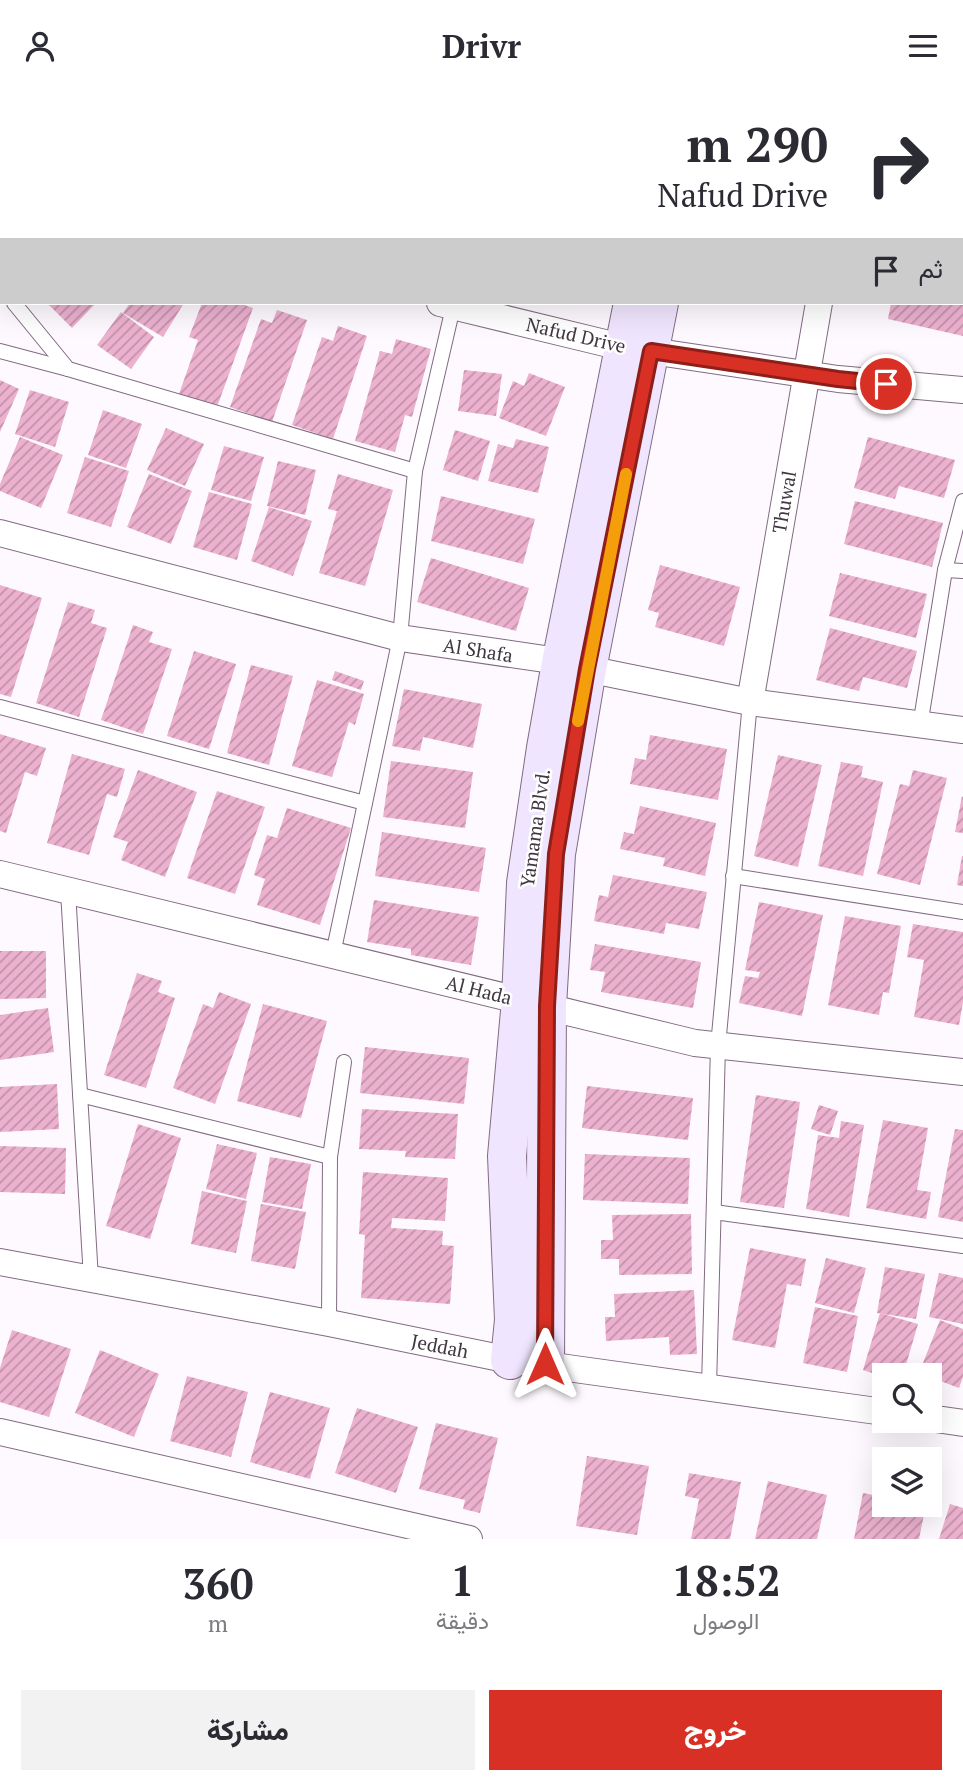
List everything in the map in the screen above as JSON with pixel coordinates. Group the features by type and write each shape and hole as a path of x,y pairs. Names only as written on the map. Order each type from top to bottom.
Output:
{"main road":[{"name":"Yamama Blvd.","path":"633,305 637,349"},
{"name":"Yamama Blvd.","path":"528,1362 514,1320 507,1156 534,1003 526,883 546,748 574,666 637,349 658,305"}],"street":[{"name":"Nafud Drive","path":"453,305 637,349 806,374 963,390"},
{"name":"Thuwal","path":"750,702 820,305"},
{"name":"Al Shafa","path":"0,533 400,638 574,666 750,702 963,730"},
{"name":"Al Hada","path":"0,874 695,1043 963,1072"},
{"name":"Jeddah","path":"0,1262 528,1362 872,1410"},
{"path":"942,1420 963,1423"},
{"path":"0,1432 469,1539"}],"lane":[{"path":"16,305 68,369"},
{"path":"332,954 400,638 415,471 449,305"},
{"path":"0,351 415,471"},
{"path":"920,726 945,570 963,502"},
{"path":"945,570 963,571"},
{"path":"709,1387 718,1046 750,702"},
{"path":"0,707 365,803"},
{"path":"733,876 963,912"},
{"path":"68,891 91,1279"},
{"path":"329,1324 330,1157 344,1062"},
{"path":"80,1095 330,1157"},
{"path":"713,1212 963,1246"}],"building":[{"path":"49,305 94,305 72,328"},
{"path":"129,305 183,305 163,337 123,313"},
{"path":"201,305 245,305 253,308 217,407 179,394 198,340 189,337"},
{"path":"891,305 963,305 963,336 888,319"},
{"path":"277,310 307,320 272,422 230,407 261,319 272,323"},
{"path":"121,312 154,337 131,369 97,345"},
{"path":"338,326 367,336 333,439 292,425 322,337 333,341"},
{"path":"396,339 431,349 412,417 405,415 395,452 355,441 380,351 392,354"},
{"path":"464,370 502,374 496,416 458,411"},
{"path":"529,373 565,387 546,436 499,418 513,381 524,386"},
{"path":"0,380 19,389 0,432"},
{"path":"30,390 69,402 55,447 15,434"},
{"path":"103,410 142,424 126,468 88,455"},
{"path":"166,428 204,444 185,486 147,470"},
{"path":"455,430 490,441 478,481 443,470"},
{"path":"20,437 63,455 41,508 0,491 0,484"},
{"path":"868,437 955,460 944,498 899,486 895,499 854,488"},
{"path":"516,439 549,447 538,493 488,481 498,444 513,448"},
{"path":"224,446 264,457 251,501 211,490"},
{"path":"85,457 129,471 111,527 67,513"},
{"path":"278,461 316,470 305,515 267,506"},
{"path":"149,474 192,491 171,544 127,527"},
{"path":"338,474 393,490 365,586 319,573 337,511 328,509"},
{"path":"209,492 252,504 237,560 193,547"},
{"path":"441,496 535,519 523,564 431,541"},
{"path":"855,501 943,523 932,567 844,544"},
{"path":"269,507 312,521 293,576 251,561"},
{"path":"431,558 529,588 516,631 417,602"},
{"path":"660,565 740,587 724,646 655,627 659,613 648,610"},
{"path":"840,573 927,594 916,638 829,616"},
{"path":"0,585 42,598 11,697 0,694"},
{"path":"68,602 95,610 91,623 107,628 79,717 36,703"},
{"path":"133,625 153,632 149,642 172,649 143,734 101,720"},
{"path":"830,628 917,651 907,688 863,677 859,691 816,680"},
{"path":"194,651 236,664 209,749 167,736"},
{"path":"251,665 293,676 269,765 227,753"},
{"path":"335,671 364,681 361,690 332,680"},
{"path":"317,680 364,694 355,725 349,722 332,777 292,766"},
{"path":"404,689 482,704 473,748 423,737 420,751 392,746"},
{"path":"0,734 46,748 37,776 25,772 6,833 0,831"},
{"path":"650,735 727,749 718,800 630,784 635,758 646,760"},
{"path":"72,754 125,769 117,797 107,794 89,855 47,843"},
{"path":"778,755 822,765 798,867 754,856"},
{"path":"391,761 473,772 465,828 383,817"},
{"path":"841,762 863,766 861,777 883,782 863,876 818,866"},
{"path":"138,770 197,792 165,877 121,860 128,842 113,837"},
{"path":"913,770 947,778 920,885 877,874 900,784 909,786"},
{"path":"217,791 265,807 235,894 187,878"},
{"path":"963,797 963,833 955,832"},
{"path":"640,806 716,823 705,876 663,866 665,858 620,849 624,832 634,834"},
{"path":"287,808 351,828 320,925 257,905 265,879 254,875 267,835 277,838"},
{"path":"382,832 486,848 479,892 375,876"},
{"path":"963,856 963,886 957,885"},
{"path":"613,875 707,892 699,929 666,923 664,934 594,921 599,895 608,897"},
{"path":"374,900 479,917 471,965 411,955 411,949 367,942"},
{"path":"759,902 823,915 802,1016 739,1003 745,976 758,978 760,972 745,970"},
{"path":"845,916 901,926 889,993 883,992 879,1015 828,1005"},
{"path":"913,924 963,932 963,1002 959,1025 914,1017 924,960 907,957"},
{"path":"595,944 701,962 693,1008 601,992 605,972 590,970"},
{"path":"0,951 46,951 46,998 0,999"},
{"path":"137,973 162,981 158,992 175,998 146,1088 104,1075"},
{"path":"219,992 251,1004 215,1104 173,1088 203,1004 213,1008"},
{"path":"263,1004 327,1021 301,1118 237,1101"},
{"path":"48,1008 54,1052 0,1060 0,1015"},
{"path":"365,1047 469,1058 464,1104 360,1093"},
{"path":"57,1084 59,1129 0,1132 0,1087"},
{"path":"587,1086 693,1098 688,1140 582,1128"},
{"path":"756,1095 800,1102 784,1208 740,1202"},
{"path":"819,1105 838,1111 830,1135 811,1129"},
{"path":"362,1109 458,1114 455,1159 405,1157 406,1151 359,1149"},
{"path":"883,1120 928,1128 917,1190 931,1192 926,1219 866,1208"},
{"path":"841,1121 864,1125 849,1217 806,1209 818,1135 839,1138"},
{"path":"138,1124 181,1138 150,1239 106,1226"},
{"path":"955,1129 963,1130 963,1222 938,1217"},
{"path":"217,1144 257,1153 246,1199 206,1189"},
{"path":"0,1146 66,1148 65,1194 0,1192"},
{"path":"585,1154 690,1158 688,1204 583,1200"},
{"path":"270,1157 311,1164 302,1209 262,1202"},
{"path":"363,1172 448,1178 445,1221 392,1218 391,1228 443,1231 442,1245 454,1246 450,1304 361,1298 365,1235 359,1234"},
{"path":"202,1191 247,1201 236,1253 191,1244"},
{"path":"261,1204 306,1212 295,1269 251,1261"},
{"path":"691,1214 692,1274 619,1275 619,1259 601,1259 601,1240 613,1240 612,1215"},
{"path":"750,1248 806,1259 801,1286 787,1284 775,1348 732,1340"},
{"path":"826,1258 866,1268 854,1313 815,1303"},
{"path":"885,1267 925,1274 916,1319 877,1313"},
{"path":"939,1273 963,1278 963,1324 929,1317"},
{"path":"694,1290 697,1354 670,1355 669,1337 606,1341 605,1317 615,1317 614,1294"},
{"path":"815,1307 858,1316 847,1372 803,1363"},
{"path":"880,1313 918,1324 907,1363 872,1363 872,1373 863,1370"},
{"path":"940,1320 963,1329 963,1377 959,1388 942,1382 942,1363 923,1363"},
{"path":"12,1330 71,1349 49,1417 0,1402 0,1368"},
{"path":"100,1350 159,1374 134,1437 75,1413"},
{"path":"187,1376 248,1392 231,1457 170,1441"},
{"path":"270,1392 330,1408 310,1479 250,1462"},
{"path":"357,1408 418,1427 396,1493 335,1473"},
{"path":"436,1423 498,1438 480,1513 463,1509 465,1500 419,1489"},
{"path":"587,1456 649,1466 637,1535 576,1526"},
{"path":"689,1473 741,1482 730,1539 691,1539 699,1499 685,1496"},
{"path":"768,1481 827,1495 817,1539 755,1539"},
{"path":"863,1493 872,1495 872,1517 924,1517 919,1539 854,1539"},
{"path":"950,1504 963,1508 963,1539 939,1539"}],"slow traffic":[{"path":"578,721 626,474"}],"route":[{"path":"545,1364 547,1006 556,854 587,669 651,351 886,384"}]}
